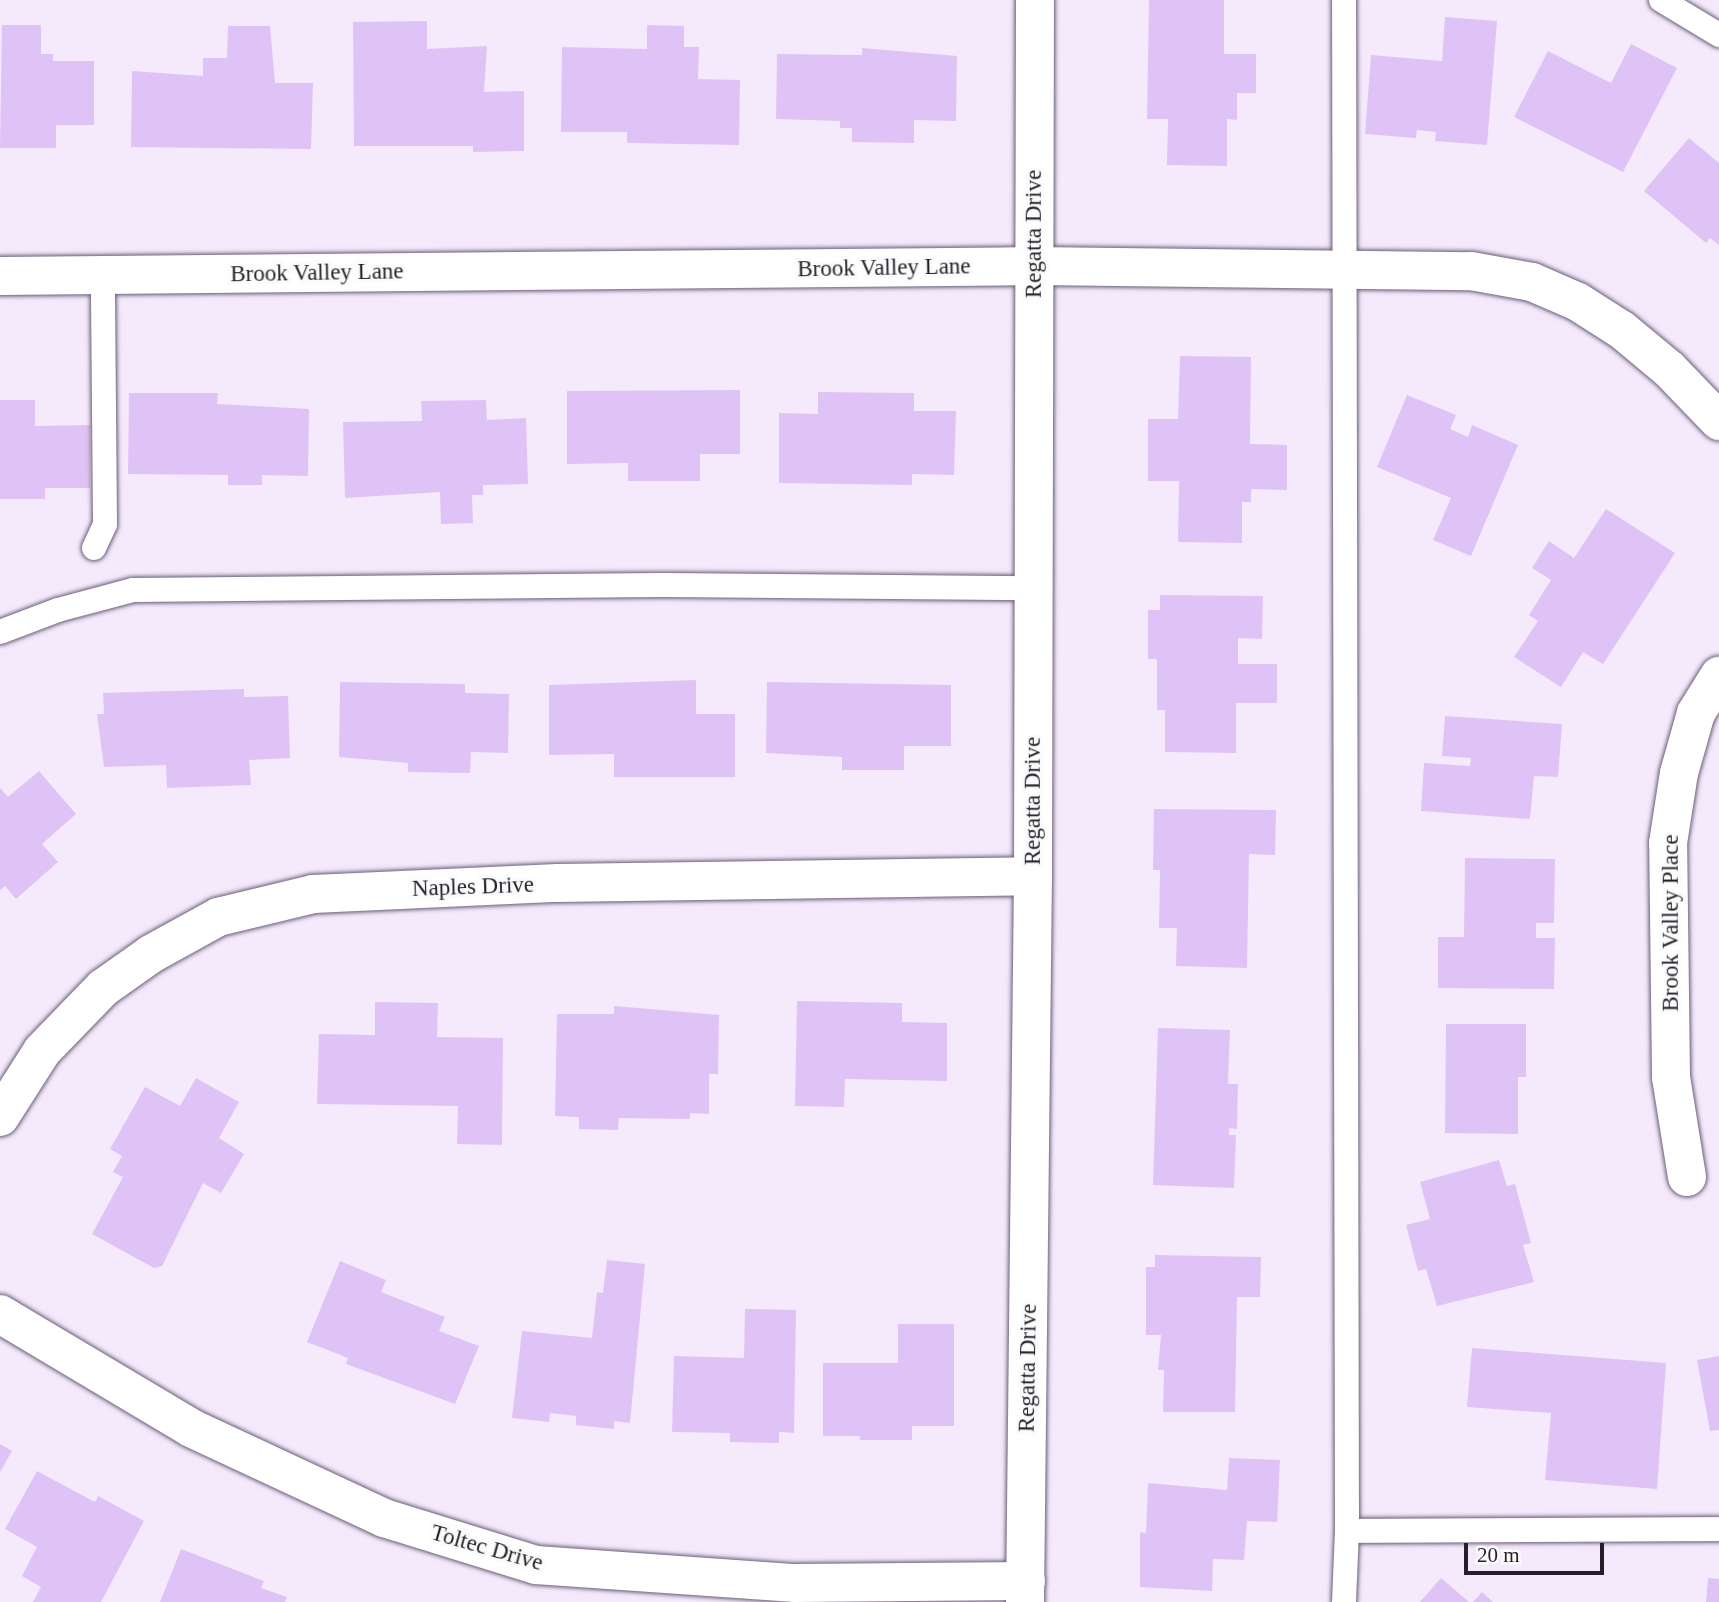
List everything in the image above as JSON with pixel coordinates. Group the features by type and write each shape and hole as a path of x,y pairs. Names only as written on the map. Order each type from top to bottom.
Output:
{"street":[{"name":"Regatta Drive","path":"1025,1591 1033,876 1035,0"},
{"name":"Brook Valley Lane","path":"0,276 1034,266 1471,271 1532,282 1578,302 1622,330 1670,370 1719,421"},
{"name":"Brook Valley Place","path":"1687,1177 1671,1077 1668,843 1679,773 1696,713 1719,676"},
{"name":"Naples Drive","path":"0,1117 42,1051 112,981 151,954 218,917 313,894 558,883 1033,876"},
{"name":"Toltec Drive","path":"0,1314 191,1428 384,1518 536,1565 795,1583 1025,1591"}],"lane":[{"path":"1343,1602 1347,1531 1344,0"},
{"path":"1661,0 1719,35"},
{"path":"94,548 104,524 103,275"},
{"path":"0,632 58,610 133,590 664,585 1034,588"},
{"path":"1347,1531 1719,1529"}],"building":[{"path":"1149,0 1224,0 1224,54 1256,54 1256,93 1237,93 1237,120 1227,119 1227,166 1167,165 1168,119 1147,119"},
{"path":"1445,17 1497,21 1487,145 1435,141 1436,132 1417,130 1416,138 1365,134 1371,55 1442,61"},
{"path":"427,21 427,49 487,46 484,92 524,91 524,151 473,152 473,146 354,146 353,22"},
{"path":"2,25 41,25 41,54 53,54 53,61 94,61 94,125 56,125 56,148 0,148"},
{"path":"647,25 684,26 684,47 699,47 698,79 740,80 739,145 627,143 627,132 561,132 562,47 647,49"},
{"path":"228,26 270,26 275,83 313,83 311,149 131,147 132,71 203,76 203,58 227,58"},
{"path":"1631,44 1677,68 1623,172 1514,117 1548,51 1611,83"},
{"path":"862,48 957,56 956,121 914,120 914,143 852,142 852,128 840,128 840,121 776,119 777,54 862,55"},
{"path":"1689,138 1719,163 1719,245 1710,238 1706,243 1644,191"},
{"path":"1180,356 1251,357 1250,444 1287,445 1287,490 1251,489 1251,502 1242,502 1242,543 1178,542 1179,481 1148,481 1148,419 1178,419"},
{"path":"740,390 740,454 700,454 700,481 628,481 628,463 567,464 567,391"},
{"path":"818,392 914,393 914,411 956,411 954,475 912,474 912,485 779,483 779,413 818,414"},
{"path":"129,393 218,393 217,404 309,409 308,476 262,475 262,485 228,485 228,475 128,474"},
{"path":"1407,395 1456,415 1450,429 1468,437 1472,425 1518,445 1471,556 1433,540 1451,498 1377,467"},
{"path":"0,400 35,400 35,426 90,425 90,488 45,488 45,499 0,499"},
{"path":"486,400 487,420 526,418 528,484 483,485 483,495 472,495 473,523 441,524 440,492 345,498 343,422 422,421 421,401"},
{"path":"1606,509 1675,553 1603,664 1583,652 1561,687 1514,657 1538,621 1529,615 1551,580 1532,568 1549,541 1574,558"},
{"path":"1160,595 1263,596 1262,639 1238,638 1238,664 1277,664 1277,703 1236,703 1236,753 1165,752 1165,710 1157,710 1157,659 1148,659 1148,610 1160,610"},
{"path":"696,680 696,714 735,714 735,777 614,777 614,754 549,755 549,685"},
{"path":"340,682 465,684 465,693 509,694 508,753 471,752 470,773 408,772 408,763 339,757"},
{"path":"767,682 951,685 951,746 904,746 904,770 842,770 842,757 766,753"},
{"path":"244,689 244,697 288,696 290,758 249,760 251,785 167,788 166,765 104,767 97,714 104,714 103,693"},
{"path":"1445,716 1562,724 1558,777 1534,776 1530,819 1421,811 1424,763 1470,766 1471,758 1442,756"},
{"path":"39,771 76,814 42,844 58,862 16,899 5,886 0,890 0,788 8,797"},
{"path":"1154,809 1276,810 1275,855 1249,854 1247,968 1176,966 1177,928 1159,928 1160,870 1153,870"},
{"path":"1465,858 1555,859 1554,923 1536,923 1536,938 1555,938 1554,989 1438,988 1438,937 1464,937"},
{"path":"797,1001 902,1003 902,1022 947,1023 947,1081 845,1079 844,1107 795,1106"},
{"path":"375,1002 438,1003 437,1037 503,1038 502,1145 457,1144 458,1106 317,1104 319,1034 375,1035"},
{"path":"614,1006 719,1015 718,1074 709,1074 709,1114 690,1113 690,1119 619,1118 618,1130 579,1129 579,1117 555,1116 557,1014 614,1014"},
{"path":"1446,1024 1526,1024 1526,1077 1518,1077 1518,1134 1445,1133"},
{"path":"1158,1028 1230,1030 1228,1084 1238,1084 1237,1129 1229,1128 1229,1135 1236,1135 1234,1188 1153,1185"},
{"path":"196,1078 239,1102 219,1138 244,1154 221,1193 203,1183 162,1266 154,1268 92,1234 123,1177 113,1172 122,1156 110,1149 145,1087 180,1106"},
{"path":"1499,1160 1507,1186 1515,1184 1531,1243 1523,1245 1534,1282 1437,1306 1426,1269 1418,1271 1406,1225 1430,1219 1420,1182"},
{"path":"1155,1255 1261,1257 1260,1297 1237,1297 1235,1412 1163,1412 1164,1370 1158,1370 1161,1335 1146,1335 1146,1267 1155,1267"},
{"path":"607,1260 645,1264 630,1423 614,1421 614,1429 576,1425 576,1416 550,1413 549,1422 512,1418 522,1331 592,1338 597,1292 603,1293"},
{"path":"340,1261 386,1280 381,1292 445,1317 439,1331 479,1346 455,1404 346,1364 348,1358 307,1342"},
{"path":"745,1309 796,1310 794,1433 779,1432 779,1443 730,1442 730,1433 672,1432 674,1356 744,1358"},
{"path":"898,1324 954,1324 954,1426 912,1426 912,1440 860,1440 860,1436 823,1436 823,1363 898,1363"},
{"path":"1472,1348 1666,1363 1657,1489 1545,1480 1551,1413 1467,1407"},
{"path":"1719,1356 1719,1430 1710,1431 1697,1360"},
{"path":"0,1444 12,1451 0,1472"},
{"path":"1229,1458 1280,1460 1277,1522 1247,1521 1244,1560 1213,1559 1212,1591 1140,1587 1140,1532 1146,1533 1148,1483 1227,1490"},
{"path":"37,1471 95,1502 98,1496 144,1521 101,1602 33,1602 41,1587 22,1576 37,1547 5,1529"},
{"path":"181,1549 264,1581 261,1588 287,1597 285,1602 160,1602"},
{"path":"1441,1578 1469,1602 1420,1602"},
{"path":"1708,1578 1719,1579 1719,1602 1706,1602"},
{"path":"1482,1592 1493,1602 1473,1602"}]}
